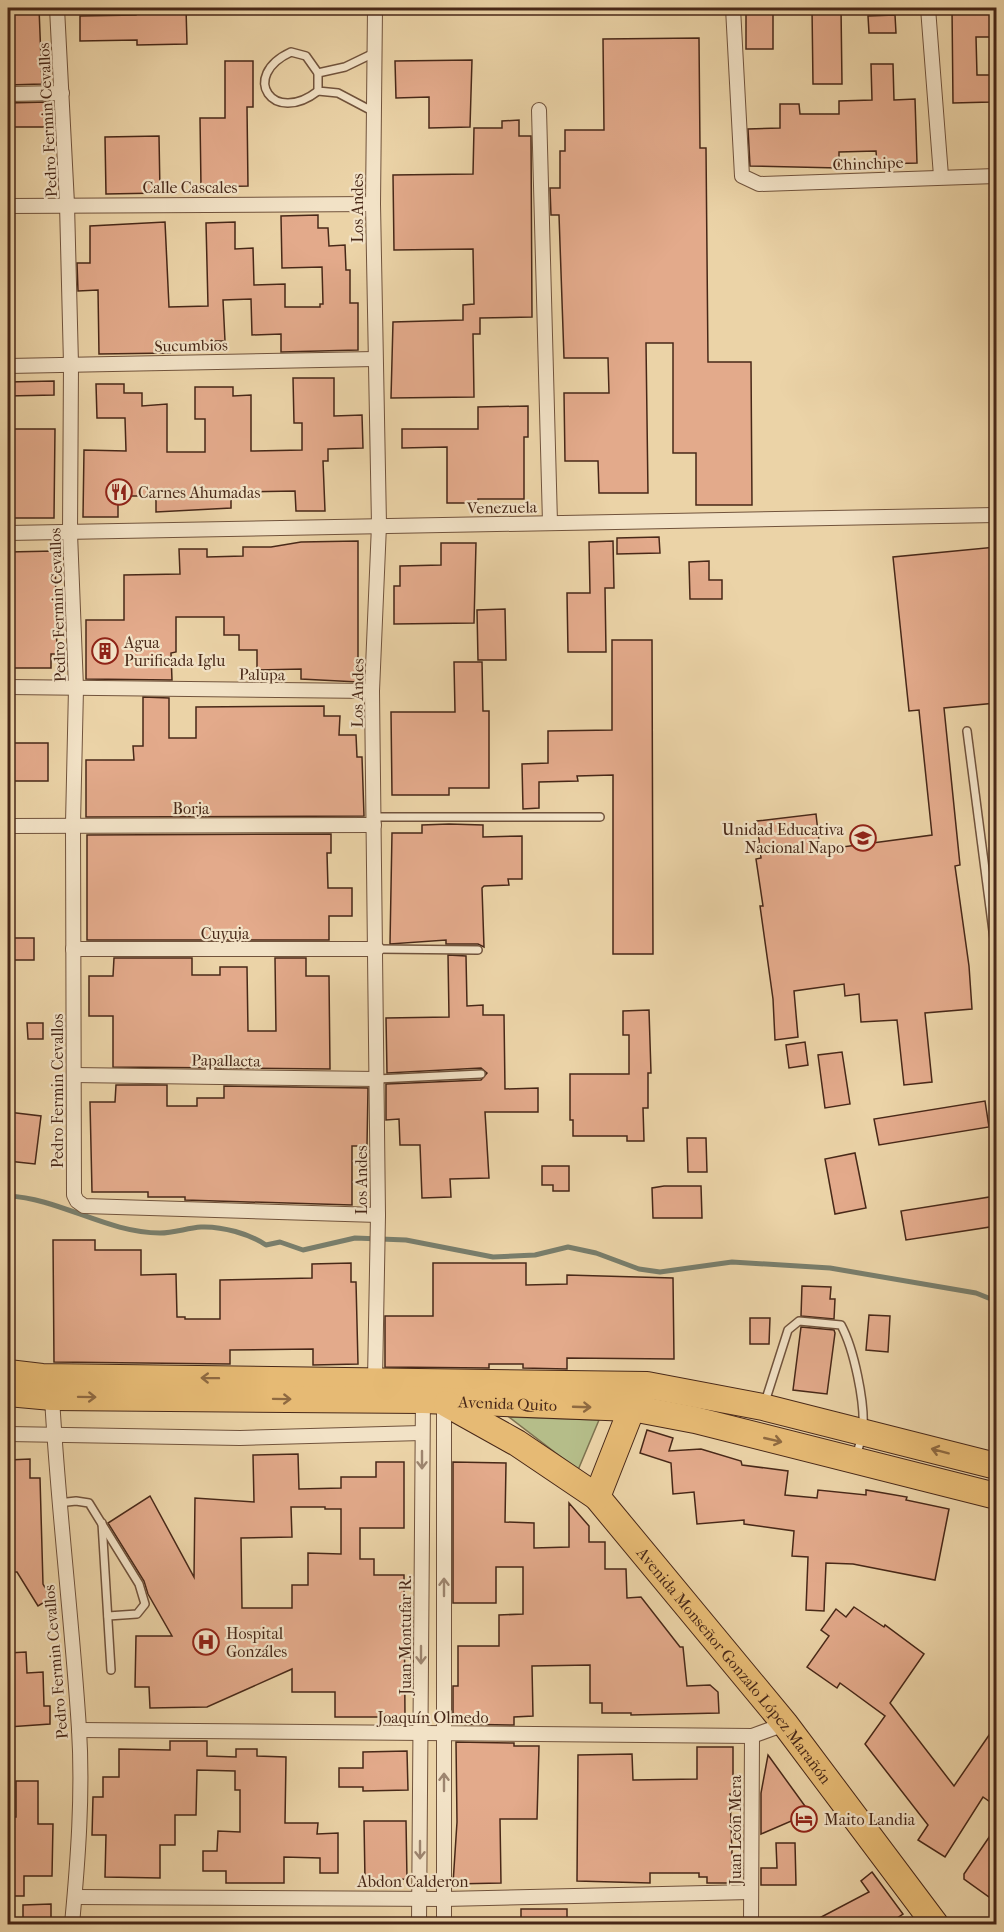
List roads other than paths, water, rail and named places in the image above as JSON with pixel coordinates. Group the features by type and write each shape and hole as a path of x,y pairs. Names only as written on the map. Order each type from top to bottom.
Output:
{"highway":[{"name":"Avenida Quito","path":"8,1373 42,1377 375,1380 433,1391 632,1408 695,1420 996,1496"},
{"name":"Avenida Quito","path":"8,1393 52,1397 647,1385 763,1407 996,1466"},
{"path":"597,1497 632,1408 647,1385"},
{"name":"Avenida Monseñor Gonzalo López Marañón","path":"433,1391 597,1497 785,1724 935,1924"}],"street":[{"name":"Pedro Fermin Cevallos","path":"57,8 68,204 71,364 70,533 76,688 73,824 74,1195 77,1201 84,1206 378,1218"},
{"name":"Los Andes","path":"375,8 373,204 379,525 372,691 378,1218 375,1380"},
{"name":"Chinchipe","path":"733,8 742,176 759,184 941,176 996,176"},
{"path":"928,8 941,176"},
{"path":"8,94 62,93"},
{"path":"539,110 550,523"},
{"name":"Calle Cascales","path":"8,206 373,204"},
{"name":"Sucumbios","path":"8,366 375,359"},
{"name":"Venezuela","path":"8,533 996,515"},
{"name":"Palupa","path":"8,687 372,691"},
{"name":"Borja","path":"8,826 374,821"},
{"name":"Cuyuja","path":"73,949 376,949"},
{"name":"Papallacta","path":"74,1075 377,1079"},
{"path":"433,1391 444,1734 444,1924"},
{"name":"Juan Montufar R.","path":"419,1924 423,1432 433,1391"},
{"name":"Pedro Fermin Cevallos","path":"52,1397 58,1503 79,1730 80,1808 72,1924"},
{"path":"8,1434 240,1438 423,1432"},
{"name":"Joaquín Olmedo","path":"79,1730 752,1736 785,1724"},
{"name":"Juan León Mera","path":"751,1924 752,1736"},
{"name":"Abdon Calderon","path":"75,1897 444,1899 751,1892"}],"lane":[{"path":"318,91 318,73 306,56 291,52 273,62 264,73 264,83 271,96 282,104 293,105 318,91 338,93 374,112"},
{"path":"318,73 345,67 375,52"},
{"path":"967,731 996,954"},
{"path":"374,821 600,817"},
{"path":"376,949 478,950"},
{"path":"377,1079 481,1074"},
{"path":"763,1407 788,1330 800,1321 841,1325 848,1337 862,1407 863,1431 855,1460"},
{"path":"58,1503 75,1501 89,1503 139,1584 145,1604 137,1614 108,1616"},
{"path":"102,1521 111,1670"}],"waterway":[{"path":"8,1196 46,1203 121,1228 160,1233 201,1227 227,1229 244,1234 266,1245 280,1242 303,1250 355,1238 406,1240 493,1257 535,1255 568,1247 596,1253 639,1269 660,1272 732,1262 830,1268 976,1293 996,1301"}],"place":[{"name":"Carnes Ahumadas","path":"119,492"},
{"name":"Agua Purificada Iglu","path":"105,651"},
{"name":"Unidad Educativa Nacional Napo","path":"863,838"},
{"name":"Hospital Gonzáles","path":"206,1642"},
{"name":"Maito Landia","path":"804,1819"}]}
